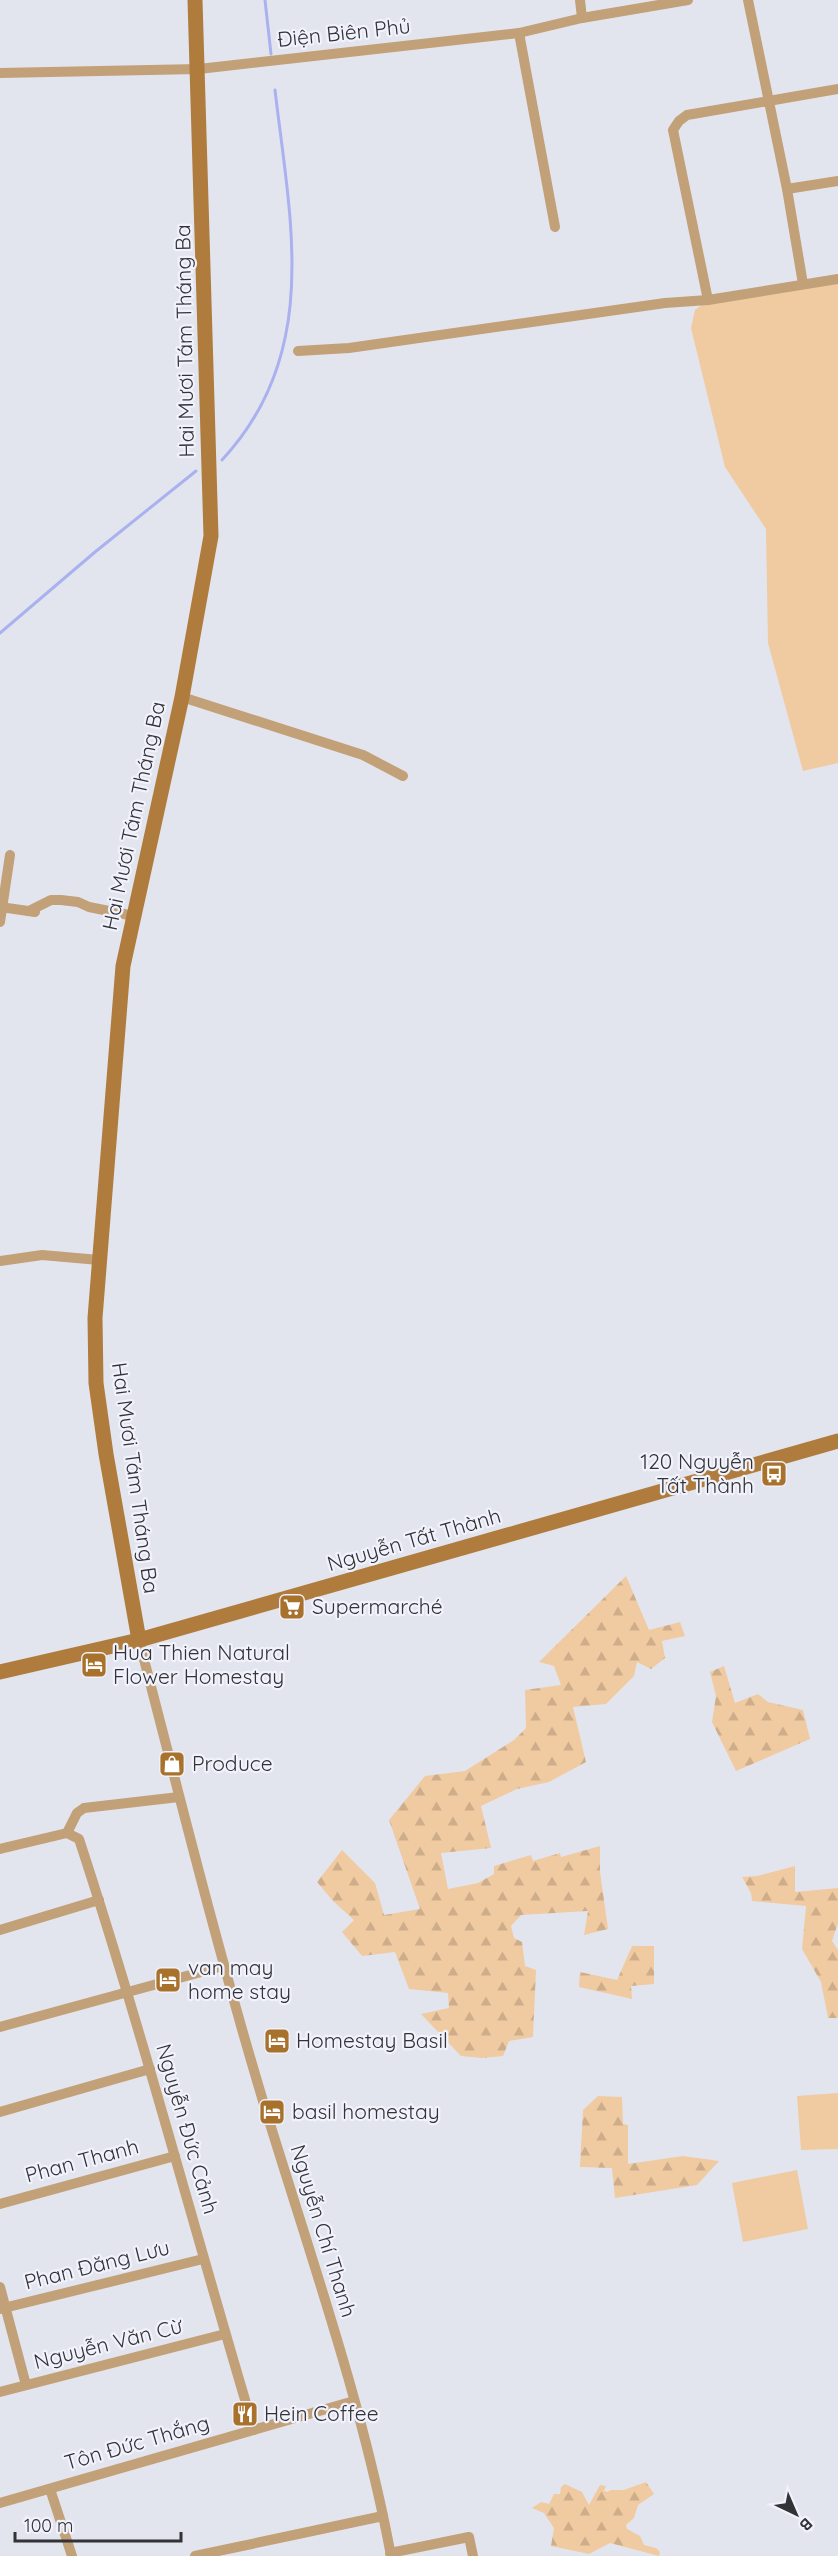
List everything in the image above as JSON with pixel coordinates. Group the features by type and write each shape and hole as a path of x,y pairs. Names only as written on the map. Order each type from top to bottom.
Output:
{"street":[{"name":"Hai Mươi Tám Tháng Ba","path":"139,1640 106,1454 96,1383 95,1318 123,966 182,697 211,536 199,69 195,0"},
{"path":"580,0 582,18"},
{"name":"Điện Biên Phủ","path":"0,73 199,69 519,33 582,18 688,0"},
{"path":"748,0 787,189 803,284"},
{"path":"519,33 555,227"},
{"path":"708,300 673,130 687,115 838,89"},
{"path":"787,189 838,181"},
{"path":"298,351 349,348 665,303 708,300 838,279"},
{"path":"182,697 363,755 403,776"},
{"path":"0,922 10,855"},
{"path":"1,907 34,912 51,900 61,900 134,916"},
{"path":"0,1261 42,1255 99,1260"},
{"name":"Nguyễn Tất Thành","path":"0,1672 139,1640 838,1441"},
{"name":"Nguyễn Chí Thanh","path":"139,1640 223,1966 354,2401 391,2554"},
{"path":"0,1849 67,1833 77,1813 84,1808 180,1797"},
{"name":"Nguyễn Đức Cảnh","path":"67,1833 79,1839 129,1992 203,2259 254,2430"},
{"path":"0,1930 99,1900"},
{"path":"0,2027 223,1966"},
{"path":"0,2112 150,2069"},
{"name":"Phan Thanh","path":"0,2204 175,2156"},
{"name":"Phan Đăng Lưu","path":"3,2309 203,2259"},
{"path":"0,2287 3,2309 26,2385"},
{"name":"Nguyễn Văn Cừ","path":"0,2392 225,2334"},
{"name":"Tôn Đức Thắng","path":"0,2503 354,2401"},
{"path":"50,2489 72,2556"},
{"path":"195,2556 383,2516"},
{"path":"391,2554 469,2537 473,2556"}],"green space":[{"path":"838,281 838,763 803,771 768,643 766,529 725,467 691,328 695,310 708,300"},
{"path":"626,1576 649,1630 680,1622 685,1636 662,1641 665,1658 651,1669 637,1662 634,1676 606,1704 573,1707 586,1762 549,1782 517,1789 481,1806 491,1848 441,1853 448,1889 478,1883 494,1874 494,1866 531,1855 533,1861 560,1853 561,1857 600,1846 600,1872 608,1929 584,1935 588,1911 521,1915 511,1926 514,1938 522,1942 525,1966 536,1970 533,2037 509,2041 503,2056 482,2058 461,2056 421,2014 449,2008 448,1993 409,1989 395,1952 362,1956 342,1932 354,1920 317,1882 342,1850 375,1883 384,1915 420,1909 389,1820 425,1776 465,1771 514,1740 526,1728 525,1690 561,1685 554,1666 539,1662"},
{"path":"724,1666 735,1703 758,1694 768,1702 803,1710 810,1739 736,1771 712,1722 716,1696 710,1672"},
{"path":"795,1866 795,1892 838,1888 838,1923 832,1941 838,1950 838,2018 828,2018 821,1982 802,1949 806,1906 752,1901 751,1893 742,1877 757,1876"},
{"path":"632,1946 654,1946 654,1984 631,1986 632,1999 579,1987 580,1972 617,1980"},
{"path":"838,2093 838,2149 801,2150 797,2096"},
{"path":"598,2096 622,2097 623,2124 628,2125 628,2164 683,2156 719,2161 697,2185 615,2198 612,2168 580,2167 583,2110"},
{"path":"797,2170 808,2229 743,2242 732,2183"},
{"path":"646,2482 654,2494 638,2505 634,2518 626,2525 627,2529 640,2536 644,2545 656,2548 660,2552 659,2556 610,2543 589,2554 551,2546 554,2528 544,2513 532,2508 541,2502 549,2504 554,2494 560,2494 561,2487 565,2484 582,2492 589,2505 600,2485 606,2486 604,2491 607,2492 624,2490"}],"waterway":[{"path":"265,0 271,54"},
{"path":"222,460 254,419 275,375 287,330 292,284 291,236 275,90"},
{"path":"0,633 95,552 196,471"}],"place":[{"name":"120 Nguyễn Tất Thành","path":"774,1474"},
{"name":"Supermarché","path":"292,1607"},
{"name":"Hua Thien Natural Flower Homestay","path":"94,1665"},
{"name":"Produce","path":"172,1764"},
{"name":"van may home stay","path":"168,1980"},
{"name":"Homestay Basil","path":"277,2041"},
{"name":"basil homestay","path":"272,2112"},
{"name":"Hein Coffee","path":"245,2414"}]}
